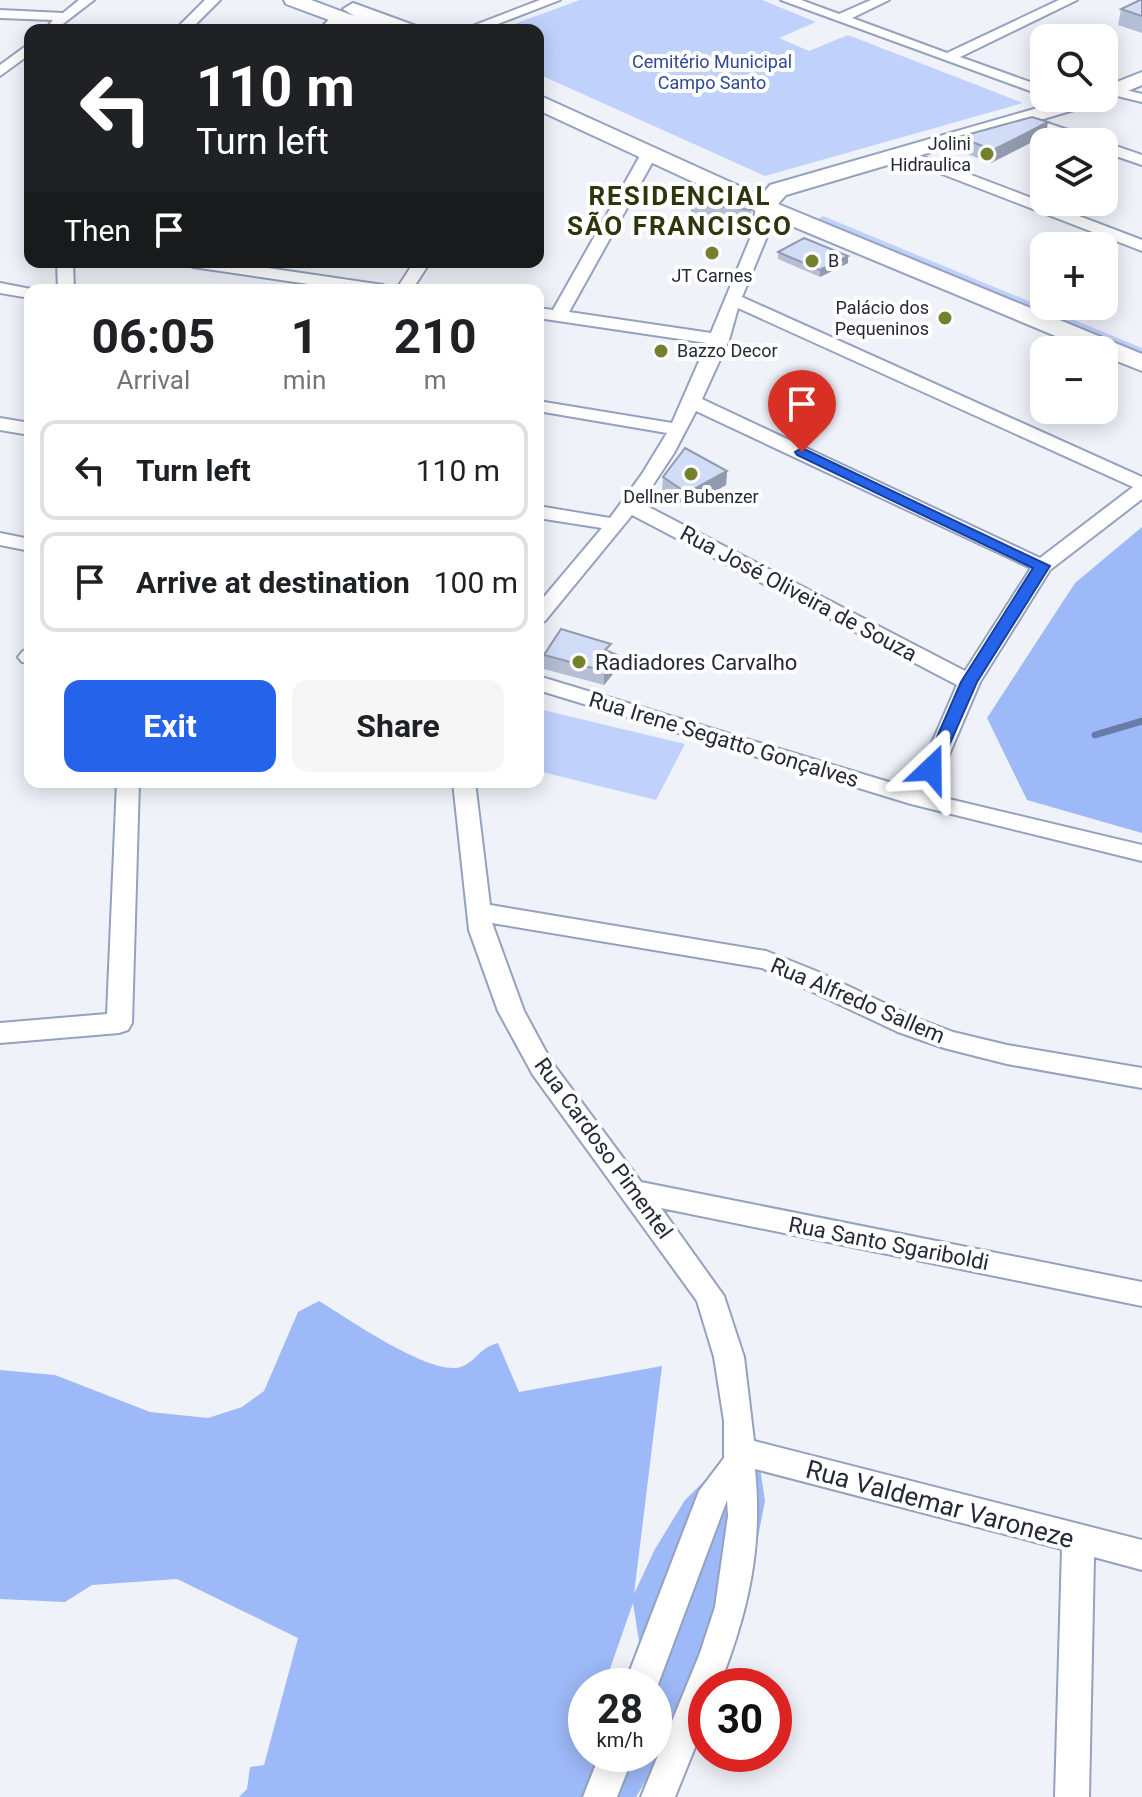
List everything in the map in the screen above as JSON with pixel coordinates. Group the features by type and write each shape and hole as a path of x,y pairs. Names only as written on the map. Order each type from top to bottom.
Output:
{"main road":[{"path":"293,0 356,24"},
{"path":"332,16 376,24"},
{"path":"1118,87 1142,78"},
{"path":"544,88 780,201 1142,363"},
{"path":"544,105 649,154 1030,296"},
{"path":"780,201 837,178 846,170 1048,112"},
{"path":"1089,320 1142,342"}],"street":[{"path":"58,24 87,0"},
{"path":"188,24 213,0"},
{"path":"788,0 1030,87"},
{"path":"839,19 882,0"},
{"path":"947,58 1070,0"},
{"path":"484,24 543,1"},
{"path":"0,14 67,17"},
{"path":"3,66 24,51"},
{"path":"1118,98 1142,98"},
{"path":"1026,120 1049,128"},
{"path":"1118,152 1142,160"},
{"path":"558,316 649,154"},
{"path":"903,154 1142,246"},
{"path":"544,610 629,505 678,429 720,340 732,299 760,234 770,229 780,201"},
{"path":"234,268 342,284"},
{"path":"0,288 24,292"},
{"path":"732,299 1142,487 1042,566 969,682 919,799"},
{"path":"544,314 720,340"},
{"path":"693,402 1042,566"},
{"path":"544,407 678,429"},
{"path":"0,447 16,427"},
{"name":"Rua José Oliveira de Souza","path":"629,505 969,682"},
{"path":"544,513 613,524"},
{"path":"0,539 24,544"},
{"name":"Rua Irene Segatto Gonçalves","path":"544,685 919,799 1142,853"},
{"path":"0,1033 119,1023 128,788"},
{"name":"Rua Cardoso Pimentel","path":"465,788 481,930 511,1011 542,1068 710,1296 729,1357 739,1421 744,1516 731,1607 716,1653 658,1797"},
{"name":"Rua Alfredo Sallem","path":"478,912 766,960 793,969 924,1032 957,1042 1142,1078"},
{"name":"Rua Santo Sgariboldi","path":"636,1192 1142,1294"},
{"path":"648,1668 715,1491 739,1457"},
{"name":"Rua Valdemar Varoneze","path":"739,1457 1142,1555"},
{"path":"1072,1797 1078,1541"},
{"path":"600,1797 610,1772"}],"green space":[{"name":"Cemitério Municipal Campo Santo","path":"580,0 762,0 816,22 779,38 809,51 848,35 1023,103 765,176 544,77 544,24 514,24"},
{"path":"823,216 1030,302 1030,307 818,219"},
{"path":"1060,320 1074,320 1113,336 1099,336"},
{"path":"1118,338 1142,348 1142,354 1118,344"},
{"path":"544,710 685,744 656,800 544,772"}],"shaded area":[{"path":"1142,527 1142,833 1027,800 987,718 1075,583"},
{"path":"319,1301 391,1345 432,1364 450,1368 463,1366 498,1343 519,1392 662,1366 634,1594 655,1549 685,1500 751,1435 756,1441 765,1501 748,1589 715,1668 688,1668 688,1712 672,1738 672,1668 643,1668 633,1603 610,1668 568,1668 568,1772 651,1772 636,1797 239,1797 247,1789 250,1767 264,1765 298,1638 177,1579 92,1585 65,1602 0,1599 0,1370 55,1375 150,1412 208,1418 242,1407 264,1391 298,1312"}],"building":[{"path":"1140,0 1142,16 1121,9"},
{"path":"1032,117 1048,122 1030,128 1030,131 993,150 959,137"},
{"path":"700,184 752,204 751,210 691,203"},
{"path":"804,238 848,256 820,270 778,252"},
{"path":"685,448 727,471 687,493 663,477"},
{"path":"561,629 611,644 605,650 617,655 604,671 544,655"}],"waterway":[{"path":"1095,735 1142,721"}],"place":[{"name":"Jolini Hidraulica","path":"987,154"},
{"name":"JT Carnes","path":"712,253"},
{"name":"B","path":"812,261"},
{"name":"Palácio dos Pequeninos","path":"945,318"},
{"name":"Bazzo Decor","path":"661,351"},
{"name":"Dellner Bubenzer","path":"691,474"},
{"name":"Radiadores Carvalho","path":"579,662"}],"district":[{"name":"RESIDENCIAL SÃO FRANCISCO","path":"680,211"}],"route":[{"path":"802,452 1042,566 969,682 931,769"}]}
